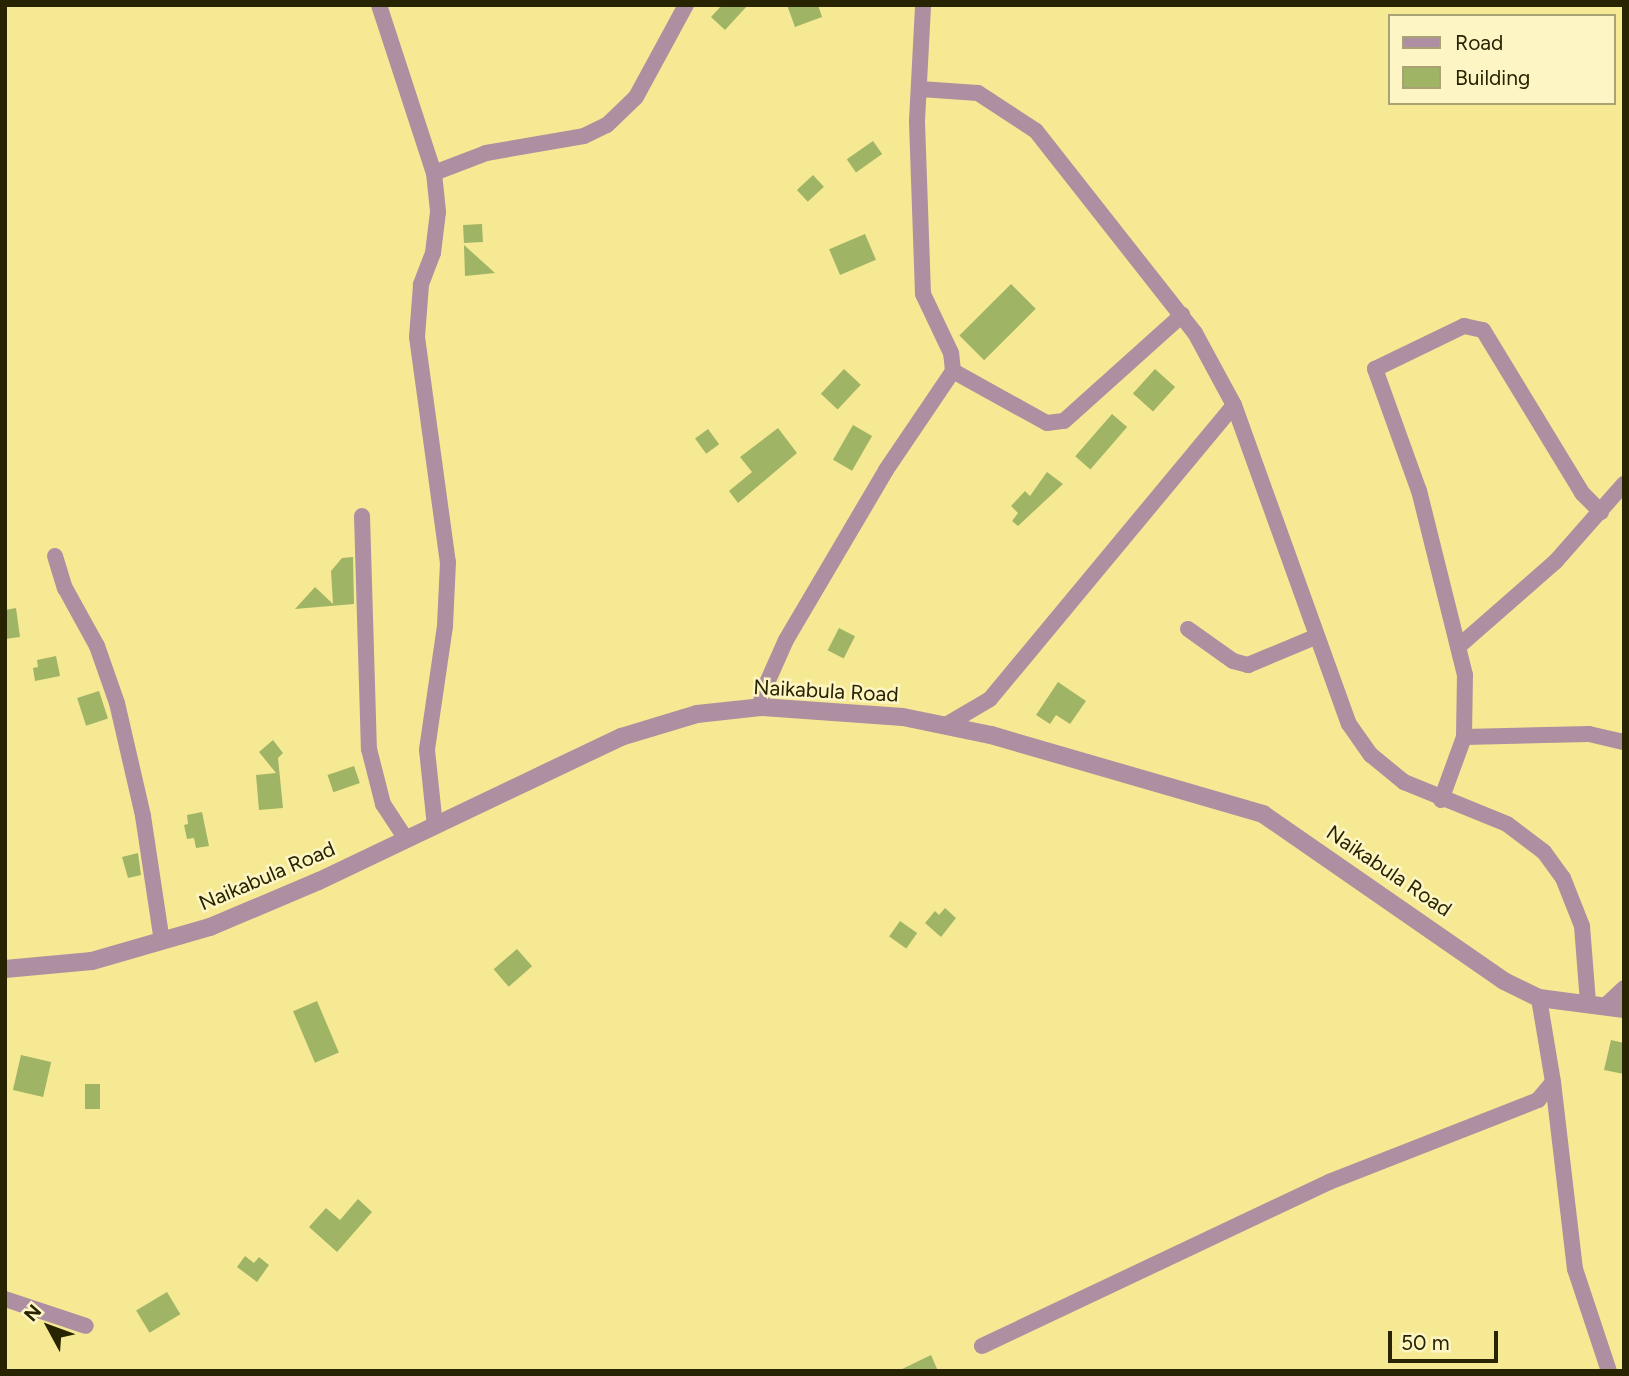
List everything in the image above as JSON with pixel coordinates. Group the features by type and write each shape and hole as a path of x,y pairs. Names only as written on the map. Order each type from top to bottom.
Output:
{"street":[{"path":"379,5 434,173 438,226 421,285 417,337 448,552 447,604 427,750 435,825"},
{"path":"434,173 486,153 584,135 607,125 636,97 686,5"},
{"path":"761,707 762,694 786,640 886,470 953,371 951,353 923,294 920,89 923,5"},
{"path":"920,89 978,93 1025,121 1056,154 1210,354 1234,405 1315,637 1349,724 1363,746 1392,774 1441,800 1507,824 1554,863 1571,893 1582,926 1588,1003"},
{"path":"953,371 1047,423 1064,421 1182,316"},
{"path":"1441,800 1464,737 1467,699 1459,646 1419,491 1375,369 1464,326 1483,330 1582,493 1601,512"},
{"path":"946,725 990,699 1234,405"},
{"path":"1459,646 1556,561 1624,484"},
{"path":"362,516 369,749 383,804 406,839"},
{"path":"55,556 65,588 97,646 117,703 143,816 162,941"},
{"path":"1188,629 1233,661 1248,665 1315,637"},
{"name":"Naikabula Road","path":"5,969 92,961 210,927 406,839 621,737 697,714 761,707 903,717 946,725 1263,814 1504,981 1539,998 1616,1006"},
{"path":"1464,737 1589,734 1624,742"},
{"path":"1616,1006 1624,988"},
{"path":"1539,998 1553,1082 1575,1269 1609,1371"},
{"path":"982,1346 1329,1182 1538,1100 1553,1082"},
{"path":"5,1299 86,1326"}],"building":[{"path":"722,5 748,5 725,30 711,17"},
{"path":"787,5 818,5 822,17 795,27"},
{"path":"873,141 882,154 856,172 847,159"},
{"path":"813,175 824,187 808,202 797,190"},
{"path":"482,224 483,242 464,243 463,225"},
{"path":"865,234 876,260 840,275 829,249"},
{"path":"464,245 495,273 465,276"},
{"path":"1011,284 1036,309 984,360 959,336"},
{"path":"844,369 861,385 838,410 821,394"},
{"path":"1155,369 1175,387 1153,412 1133,394"},
{"path":"1112,414 1127,427 1090,469 1075,456"},
{"path":"853,425 872,436 852,471 833,460"},
{"path":"778,428 797,453 738,503 729,491 752,472 740,457"},
{"path":"708,429 719,444 706,454 695,438"},
{"path":"1047,472 1063,484 1018,526 1012,521 1018,513 1011,506 1025,491 1030,496"},
{"path":"353,557 354,604 295,609 315,587 333,604 331,571 342,558"},
{"path":"16,608 20,637 5,639 5,610"},
{"path":"839,628 855,636 844,658 828,650"},
{"path":"56,656 60,676 35,681 33,668 38,667 37,660"},
{"path":"1058,682 1086,701 1070,724 1056,715 1050,724 1036,715"},
{"path":"99,691 108,719 86,726 77,698"},
{"path":"273,740 283,753 278,758 283,808 259,810 256,775 276,773 259,752"},
{"path":"354,766 360,783 333,792 328,775"},
{"path":"202,812 209,846 196,848 194,838 187,839 184,825 188,824 187,815"},
{"path":"138,853 141,875 128,878 122,857"},
{"path":"945,908 956,918 941,937 925,923 935,911 939,915"},
{"path":"900,921 917,933 906,949 889,937"},
{"path":"517,949 532,966 509,987 494,969"},
{"path":"317,1001 339,1053 315,1063 293,1011"},
{"path":"1611,1040 1624,1043 1624,1074 1604,1070"},
{"path":"21,1055 51,1062 43,1097 13,1090"},
{"path":"85,1084 100,1084 100,1109 85,1109"},
{"path":"358,1199 372,1212 337,1252 309,1227 326,1208 340,1220"},
{"path":"245,1256 254,1263 259,1257 269,1265 257,1282 237,1267"},
{"path":"167,1292 180,1314 150,1333 136,1311"},
{"path":"931,1355 938,1371 898,1371"}]}
